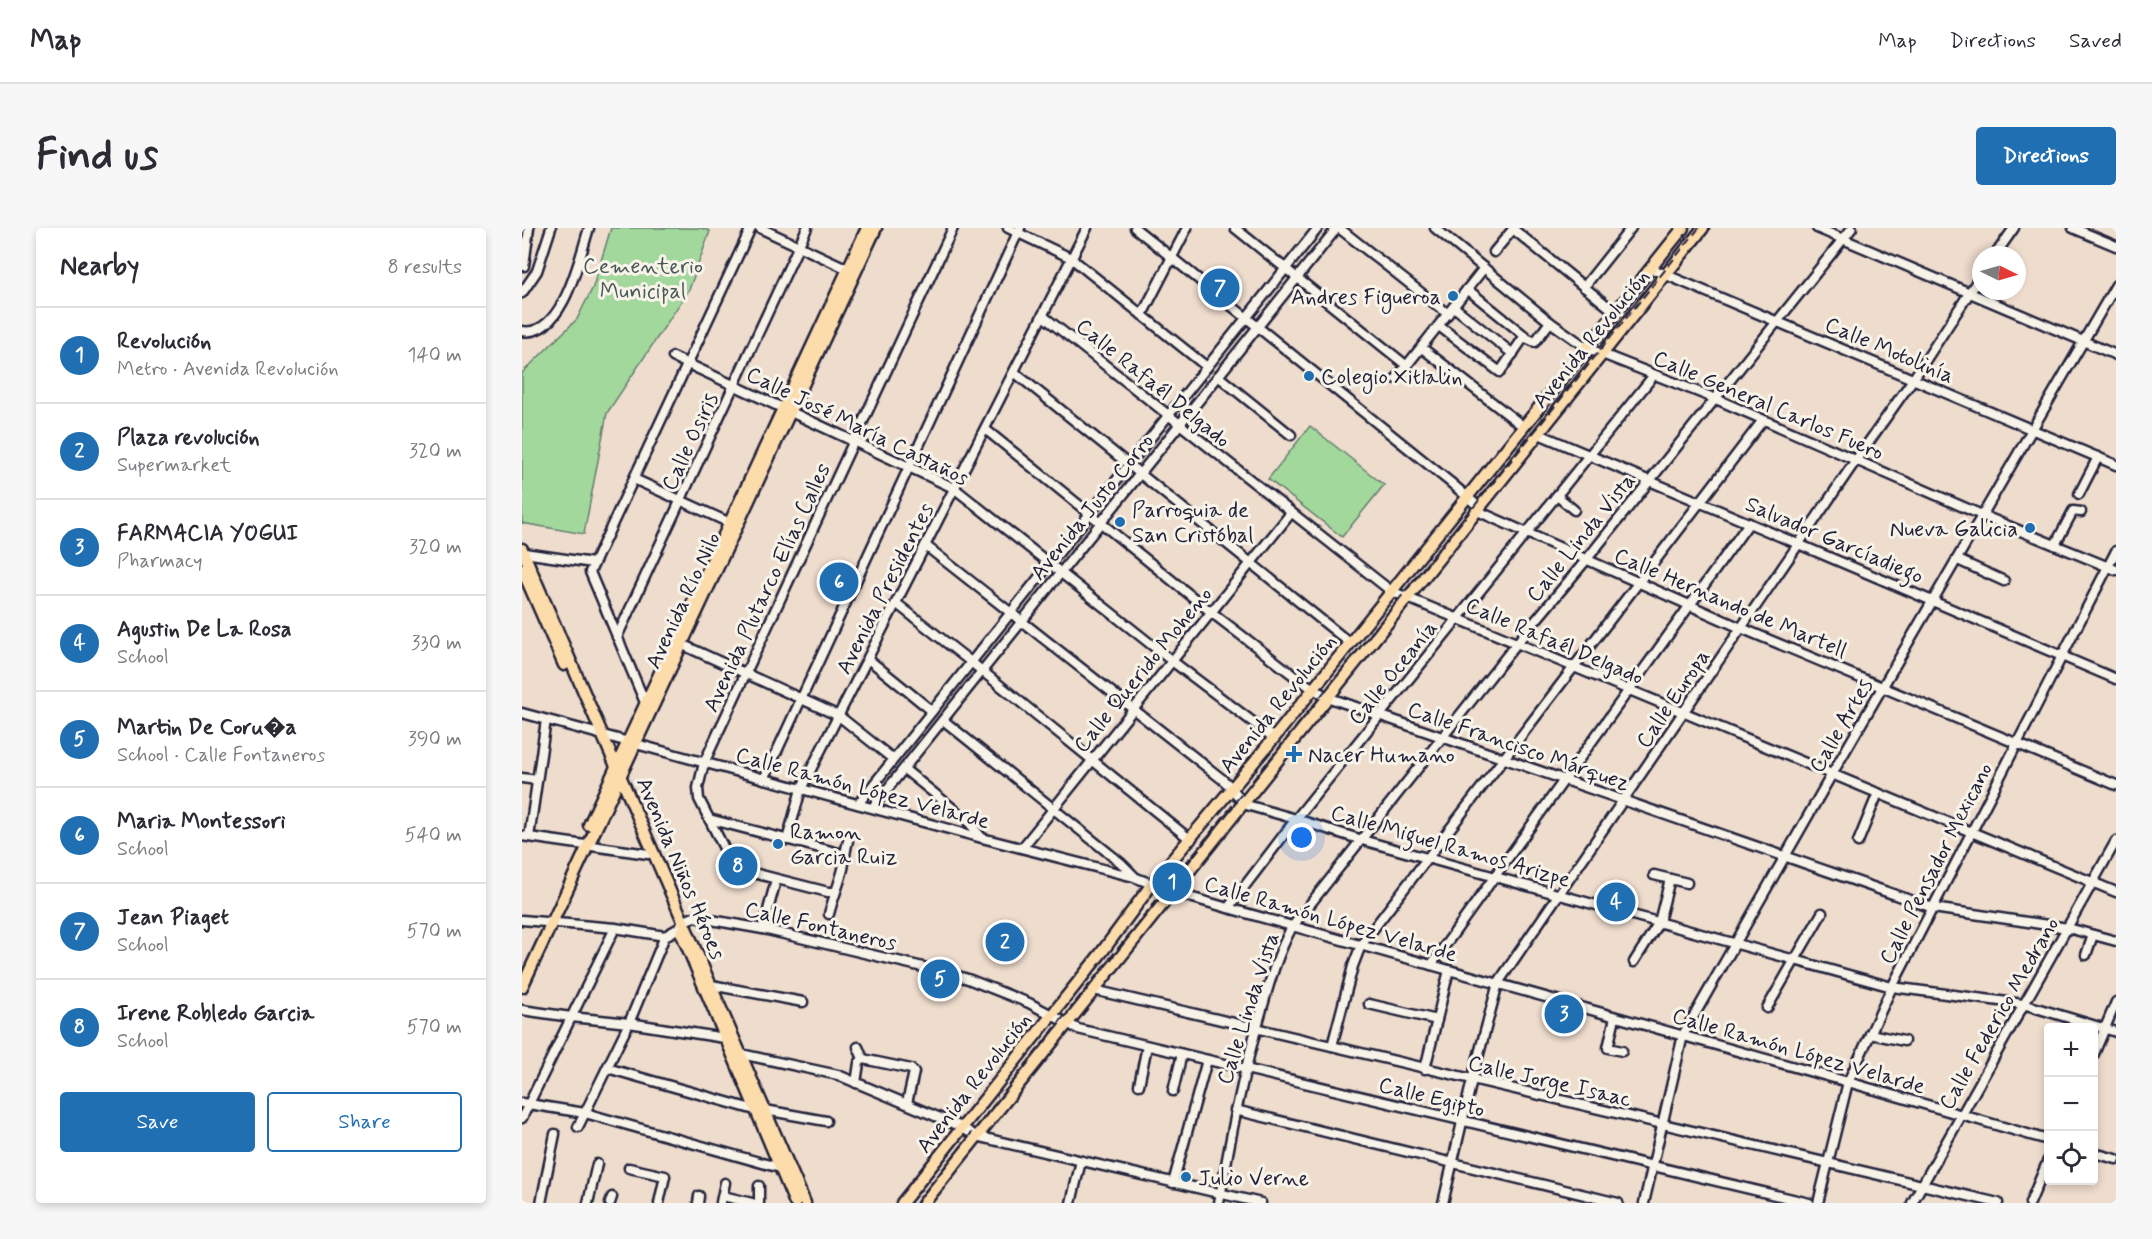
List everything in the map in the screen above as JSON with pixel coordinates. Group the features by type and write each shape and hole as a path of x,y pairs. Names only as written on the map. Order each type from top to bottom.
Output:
{"main road":[{"name":"Avenida Río Nilo","path":"522,987 548,922 584,845 683,645 867,228"},
{"name":"Avenida Río Nilo","path":"632,744 646,705 730,523 876,228"},
{"name":"Avenida Revolución","path":"902,1203 1102,952 1152,884 1233,789 1683,228"},
{"name":"Avenida Revolución","path":"924,1203 1703,228"},
{"name":"Avenida Niños Héroes","path":"523,550 760,1110 804,1203"},
{"name":"Avenida Niños Héroes","path":"522,569 599,734"},
{"name":"Avenida Río Nilo","path":"522,970 548,922"},
{"name":"Avenida Niños Héroes","path":"681,925 711,985 730,1039 741,1054 780,1168 795,1203"}],"street":[{"path":"529,228 523,266 537,271"},
{"path":"522,293 537,271 551,228"},
{"path":"522,331 538,330 559,309 571,285 589,228"},
{"path":"646,705 591,567 751,228"},
{"path":"760,228 848,269"},
{"name":"Calle Osiris","path":"617,637 807,228"},
{"name":"Avenida Plutarco Elías Calles","path":"834,892 776,880 734,868 698,794 704,764 953,228"},
{"path":"1008,228 1018,230 1071,258 1207,367"},
{"name":"Avenida Presidentes","path":"787,840 801,789 1087,228"},
{"name":"Calle Hernando de Martell","path":"1135,228 1468,497 1482,513 1741,628 2116,785"},
{"path":"1142,315 1187,228"},
{"path":"1235,228 1407,366"},
{"name":"Avenida Justo Corro","path":"858,804 1318,228"},
{"path":"1338,228 1448,315"},
{"name":"Avenida Justo Corro","path":"873,807 1338,228"},
{"name":"Calle General Carlos Fuero","path":"1435,228 1550,322 1587,348 1716,399 1984,516 2112,568"},
{"path":"1584,287 1631,228"},
{"path":"1817,228 2116,355"},
{"name":"Calle Linda Vista","path":"1219,1203 1244,1069 1277,960 1292,927 1517,643 1852,228"},
{"path":"2001,246 2014,228"},
{"path":"2073,228 2116,246"},
{"path":"1494,252 1514,229 1615,312"},
{"path":"764,779 1018,230"},
{"path":"1396,379 1484,268"},
{"name":"Calle Motolinía","path":"1650,268 2116,465"},
{"name":"Calle Artes","path":"1644,1203 1683,1035 2116,285"},
{"name":"Calle Europa","path":"1443,1203 1498,983 1914,378 1972,288"},
{"path":"1467,290 1535,342 1550,322"},
{"path":"1454,307 1513,354"},
{"name":"Calle Rafaél Delgado","path":"1043,316 1391,591 2116,892"},
{"path":"1438,326 1500,372 1525,336"},
{"path":"1422,348 1524,427"},
{"name":"Calle José María Castaños","path":"673,357 954,488 1172,662 1274,738"},
{"path":"1014,372 1350,643"},
{"name":"Calle Oceanía","path":"1228,908 1296,819 1654,375"},
{"path":"1218,376 1291,435"},
{"path":"1332,1046 1353,966 1361,945 1763,420"},
{"name":"Calle Francisco Márquez","path":"985,429 1211,612 1313,689 1327,697 1933,908 2068,928 2116,941"},
{"name":"Salvador Garcíadiego","path":"1539,434 2116,679"},
{"path":"2079,494 2098,457"},
{"path":"634,479 730,523"},
{"path":"1557,496 1574,510"},
{"path":"2055,545 2073,511 2081,512"},
{"name":"Calle Querido Moheno","path":"1022,848 1291,513"},
{"path":"1431,965 1749,523"},
{"path":"926,546 1233,789 1243,804"},
{"path":"523,550 591,567"},
{"name":"Calle Pensador Mexicano","path":"1818,1203 1848,1082 1892,987 2016,742 2061,656 2112,568 2116,551"},
{"path":"1958,560 2004,581"},
{"path":"896,603 1191,840"},
{"path":"683,645 839,716 893,759"},
{"path":"868,659 932,711"},
{"name":"Calle Ramón López Velarde","path":"522,713 704,764 1134,877 1172,892 1292,927 1683,1035 2044,1139"},
{"path":"546,720 526,837 651,853"},
{"path":"943,720 1121,863 1134,877"},
{"path":"904,769 966,819 982,838"},
{"path":"522,778 537,780"},
{"path":"1858,842 1878,793"},
{"name":"Calle Miguel Ramos Arizpe","path":"1243,804 1362,840 1892,987 2024,1004 2116,1032"},
{"path":"709,819 839,853 843,856"},
{"path":"829,914 845,862 843,856 848,841"},
{"name":"Calle Federico Medrano","path":"1912,1203 2116,842"},
{"path":"1654,875 1687,883"},
{"path":"1634,962 1659,922 1670,879"},
{"path":"763,929 776,880"},
{"path":"1767,1008 1822,913"},
{"name":"Calle Fontaneros","path":"664,936 693,917 763,929 944,972 1029,1003 1051,1015"},
{"path":"522,920 615,928 664,936 628,1023 578,1127"},
{"path":"522,1118 526,1103 615,928"},
{"path":"2086,955 2093,935"},
{"path":"1425,1069 1449,970"},
{"path":"711,985 803,1002"},
{"name":"Calle Jorge Isaac","path":"1094,990 1998,1203"},
{"path":"2098,1044 2116,1002"},
{"path":"1369,1004 1437,1020"},
{"path":"522,1010 730,1039"},
{"name":"Calle Egipto","path":"1051,1015 1065,1024 1147,1046 1809,1203"},
{"path":"1615,1017 1608,1048 1622,1051"},
{"path":"1870,1035 1904,1041"},
{"path":"1139,1085 1147,1046"},
{"path":"858,1047 863,1059"},
{"path":"741,1054 838,1075 963,1127 976,1136 1261,1203"},
{"path":"1173,1091 1182,1054"},
{"path":"863,1059 911,1069 914,1072 908,1103"},
{"path":"856,1083 863,1059"},
{"path":"1173,1183 1207,1060"},
{"path":"607,1068 760,1110 826,1120"},
{"path":"526,1103 585,1113 780,1168"},
{"path":"1235,1110 1618,1203"},
{"path":"541,1203 555,1134"},
{"path":"2098,1154 2116,1159"},
{"path":"1071,1203 1081,1161"},
{"path":"588,1203 597,1164"},
{"path":"629,1168 665,1176 659,1203"},
{"path":"2030,1203 2044,1171"},
{"path":"725,1183 722,1199 752,1203"},
{"path":"759,1186 759,1203"}],"green space":[{"name":"Cementerio Municipal","path":"611,228 701,228 710,231 689,290 607,413 584,534 522,523 522,373 577,319 593,287"},
{"path":"1310,426 1384,485 1342,537 1268,479"}],"railway":[{"path":"916,1203 1169,884 1699,228"}],"place":[{"name":"Jean Piaget","path":"1220,288"},
{"name":"Andres Figueroa","path":"1453,296"},
{"name":"Colegio Xitlalin","path":"1309,376"},
{"name":"Parroquia de San Cristóbal","path":"1120,522"},
{"name":"Nueva Galicia","path":"2030,528"},
{"name":"Maria Montessori","path":"839,582"},
{"name":"Nacer Humano","path":"1294,754"},
{"name":"Ramon Garcia Ruiz","path":"778,844"},
{"name":"Irene Robledo Garcia","path":"738,866"},
{"name":"Revolución","path":"1172,882"},
{"name":"Agustin De La Rosa","path":"1616,902"},
{"name":"Plaza revolución","path":"1005,942"},
{"name":"Martin De Coru�a","path":"940,979"},
{"name":"FARMACIA YOGUI","path":"1564,1014"},
{"name":"Julio Verne","path":"1186,1177"}]}
